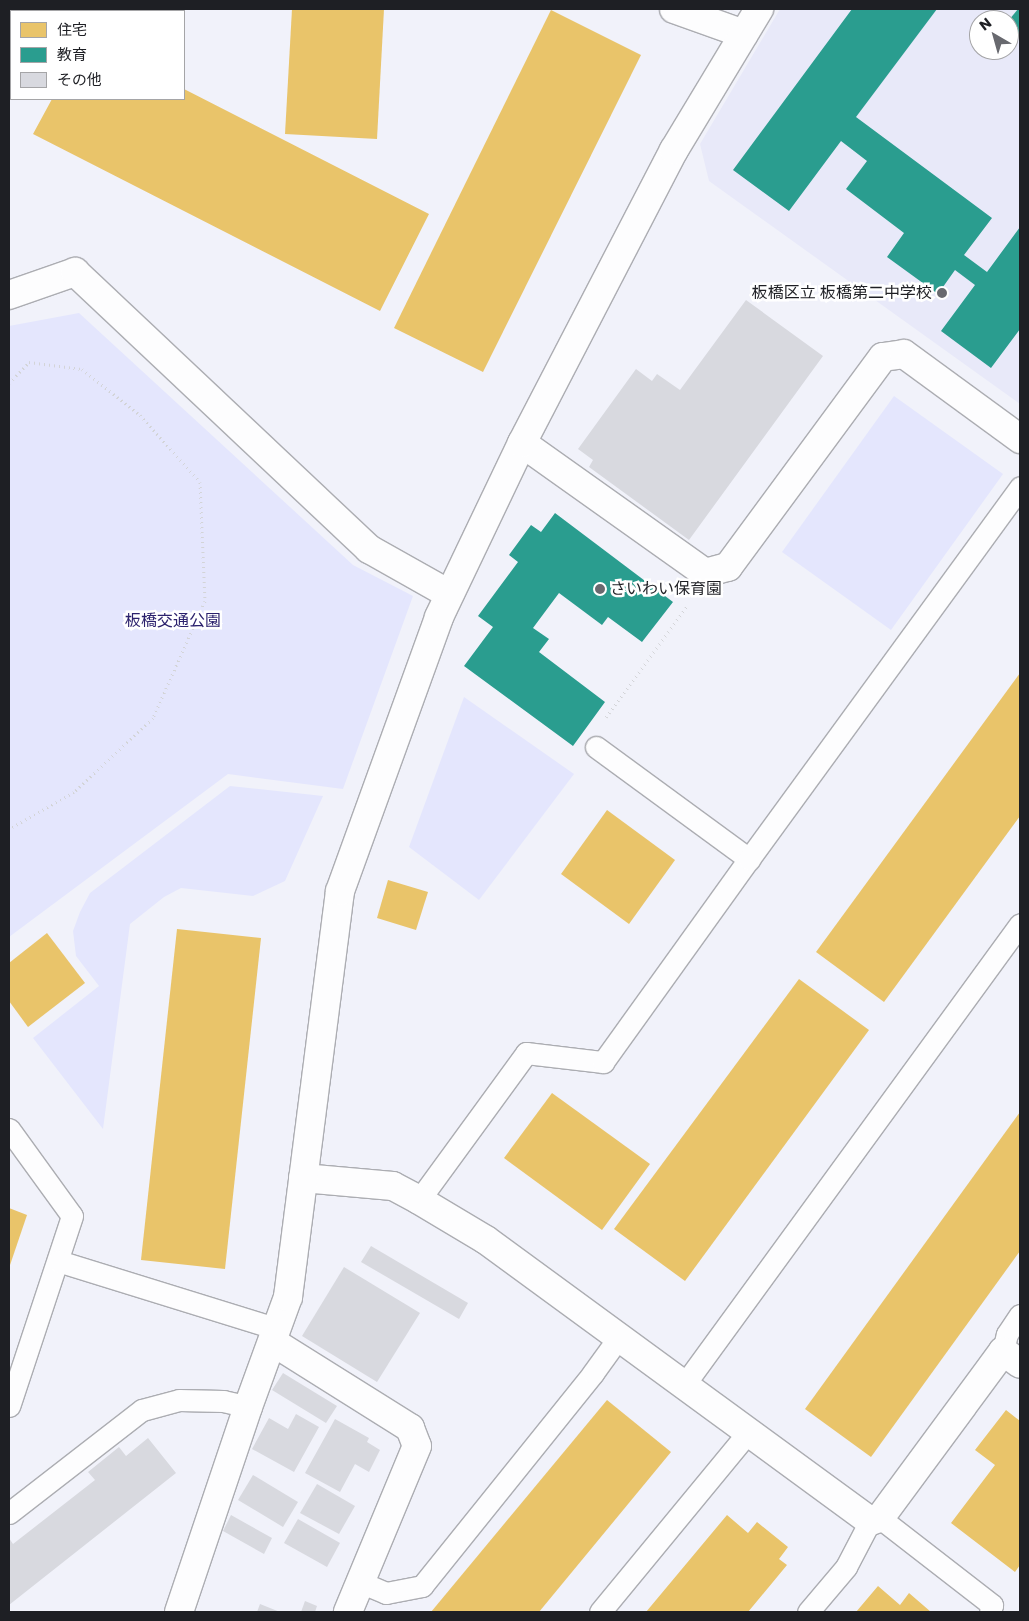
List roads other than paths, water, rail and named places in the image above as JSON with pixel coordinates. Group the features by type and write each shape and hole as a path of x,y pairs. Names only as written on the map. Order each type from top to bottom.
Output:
{"street":[{"path":"674,9 744,34"},
{"path":"179,1612 248,1407 288,1297 340,891 449,594 522,443 674,150 759,9"},
{"path":"9,295 75,272 368,548 449,594"},
{"path":"522,443 705,573 728,566 884,357 904,354 1020,439"},
{"path":"303,1178 393,1186 419,1200 486,1240 684,1385 875,1519 1012,1357"},
{"path":"275,1336 410,1428 417,1446 348,1612"}],"lane":[{"path":"419,1200 526,1053 603,1062 1020,488"},
{"path":"596,747 749,859"},
{"path":"684,1385 1020,924"},
{"path":"9,1129 72,1216 9,1406"},
{"path":"58,1261 275,1336"},
{"path":"1012,1357 1006,1334 1020,1315"},
{"path":"360,1582 386,1593 422,1586 593,1373 619,1337"},
{"path":"9,1513 142,1410 179,1400 223,1401 248,1407"},
{"path":"600,1612 749,1431"},
{"path":"808,1612 846,1567 875,1519 992,1605 990,1612"}],"place":[{"name":"板橋区立 板橋第二中学校","path":"942,293"},
{"name":"さいわい保育園","path":"600,589"}],"park label":[{"name":"板橋交通公園","path":"173,621"}]}
